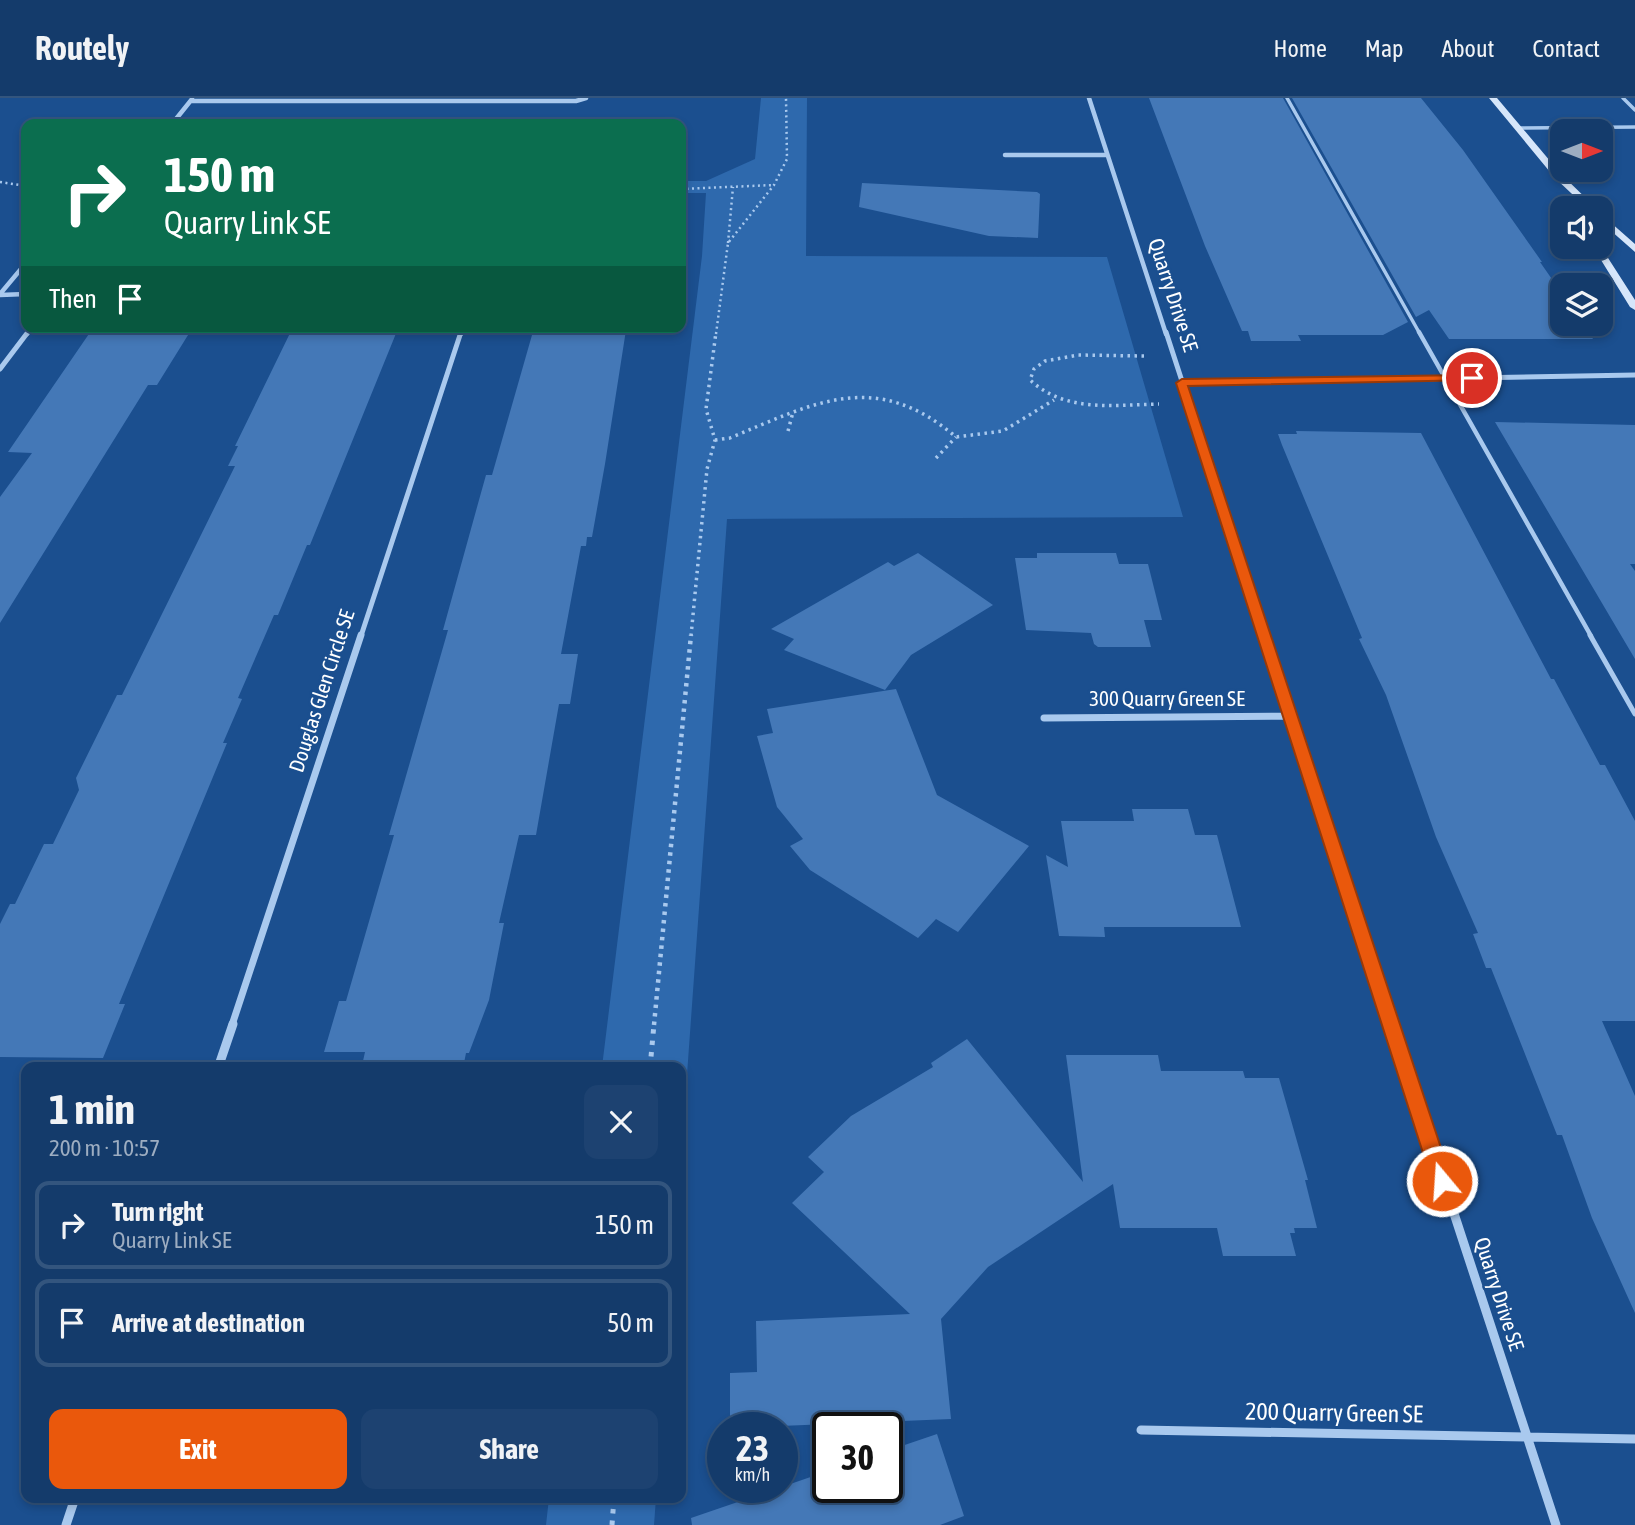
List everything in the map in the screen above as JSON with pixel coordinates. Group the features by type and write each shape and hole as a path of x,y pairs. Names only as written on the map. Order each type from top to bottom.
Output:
{"street":[{"path":"176,119 192,99 586,98"},
{"name":"Quarry Drive SE","path":"1089,98 1556,1525"},
{"path":"1493,98 1550,166"},
{"path":"1004,155 1107,155"},
{"path":"1564,182 1579,196"},
{"path":"1613,228 1635,248"},
{"path":"1605,259 1635,307"},
{"path":"0,294 21,269"},
{"path":"0,294 21,294"},
{"path":"0,369 27,333"},
{"name":"Douglas Glen Circle SE","path":"220,1062 461,333"},
{"path":"1182,383 1635,375"},
{"name":"300 Quarry Green SE","path":"1044,718 1290,716"},
{"name":"200 Quarry Green SE","path":"1142,1430 1526,1439"},
{"path":"1526,1439 1635,1439"},
{"path":"66,1525 73,1503"}],"lane":[{"path":"1287,98 1635,714"},
{"path":"1623,98 1635,110"},
{"path":"1518,128 1635,127"}],"path":[{"path":"728,243 775,185 787,159 786,98"},
{"path":"0,182 21,185"},
{"path":"686,189 775,185"},
{"path":"651,1062 705,493 715,440 706,409 733,187"},
{"path":"1173,356 1064,355 1041,361 1030,373 1030,380 1040,393 1054,400 1074,404 1188,404"},
{"path":"715,440 730,438 793,412 844,396 880,398 916,406 941,422 956,437"},
{"path":"936,458 956,437 1003,431 1054,400"},
{"path":"788,431 793,412"},
{"path":"612,1525 614,1503"}],"shaded area":[{"path":"761,98 807,98 806,256 1107,257 1183,517 727,519 686,1089 686,1062 603,1062 702,256 706,193 686,193 686,181 706,181 755,159"},
{"path":"548,1503 656,1503 654,1525 546,1525"}],"building":[{"path":"1149,98 1283,98 1408,322 1383,335 1298,335 1301,341 1251,341 1248,331 1242,331 1205,246"},
{"path":"1292,98 1421,98 1463,150 1550,276 1550,336 1591,336 1593,339 1449,339 1429,310 1416,317"},
{"path":"862,183 1037,192 1040,194 1038,238 989,236 859,207"},
{"path":"90,333 189,333 157,385 148,385 0,623 0,497 32,453 8,452"},
{"path":"290,333 396,333 310,545 307,545 278,615 274,615 238,698 242,699 223,743 227,743 119,1004 125,1004 103,1058 0,1057 0,924 10,904 15,904 44,844 53,844 79,790 76,778 117,695 122,695 235,466 228,466 238,446 235,446"},
{"path":"533,333 626,333 592,537 587,537 586,546 581,546 561,654 578,654 570,704 559,704 536,835 519,835 499,923 504,923 489,1000 469,1053 466,1053 464,1062 384,1062 363,1061 365,1052 324,1052 339,1001 346,1001 394,835 389,835 448,630 443,630 479,500 486,475 492,475"},
{"path":"1495,422 1635,425 1635,564 1630,564 1635,571 1635,659"},
{"path":"1296,431 1421,433 1551,679 1554,679 1600,765 1605,765 1635,821 1635,1021 1602,1021 1635,1096 1635,1313 1592,1218 1562,1135 1557,1135 1491,968 1486,968 1473,934 1478,933 1436,837 1386,695 1359,639 1362,638 1278,434 1297,434"},
{"path":"918,553 993,605 911,655 885,690 784,650 794,639 771,629 888,562 894,566"},
{"path":"1037,553 1116,553 1119,564 1148,564 1162,620 1144,620 1151,647 1098,647 1094,644 1091,633 1026,630 1015,558 1037,558"},
{"path":"896,689 937,795 1029,846 958,932 936,919 918,938 810,870 790,846 803,839 777,807 757,736 773,733 767,709"},
{"path":"1132,809 1188,809 1195,835 1217,835 1241,927 1104,927 1105,937 1059,936 1046,855 1068,867 1061,821 1134,821"},
{"path":"967,1039 1083,1182 1066,1055 1158,1055 1161,1071 1243,1071 1245,1078 1279,1078 1308,1180 1305,1180 1317,1228 1294,1228 1295,1233 1290,1233 1296,1256 1223,1256 1217,1228 1120,1228 1113,1184 988,1267 941,1319 951,1419 903,1421 903,1412 812,1412 812,1425 798,1425 798,1412 730,1412 730,1373 757,1372 756,1321 910,1314 792,1203 824,1172 808,1157 851,1116 933,1067 931,1063"},
{"path":"937,1434 964,1516 940,1525 692,1525 691,1518 735,1503 798,1503 798,1481 812,1476 812,1503 903,1503 903,1446"}],"route":[{"path":"1442,1181 1182,383 1472,378"}]}
